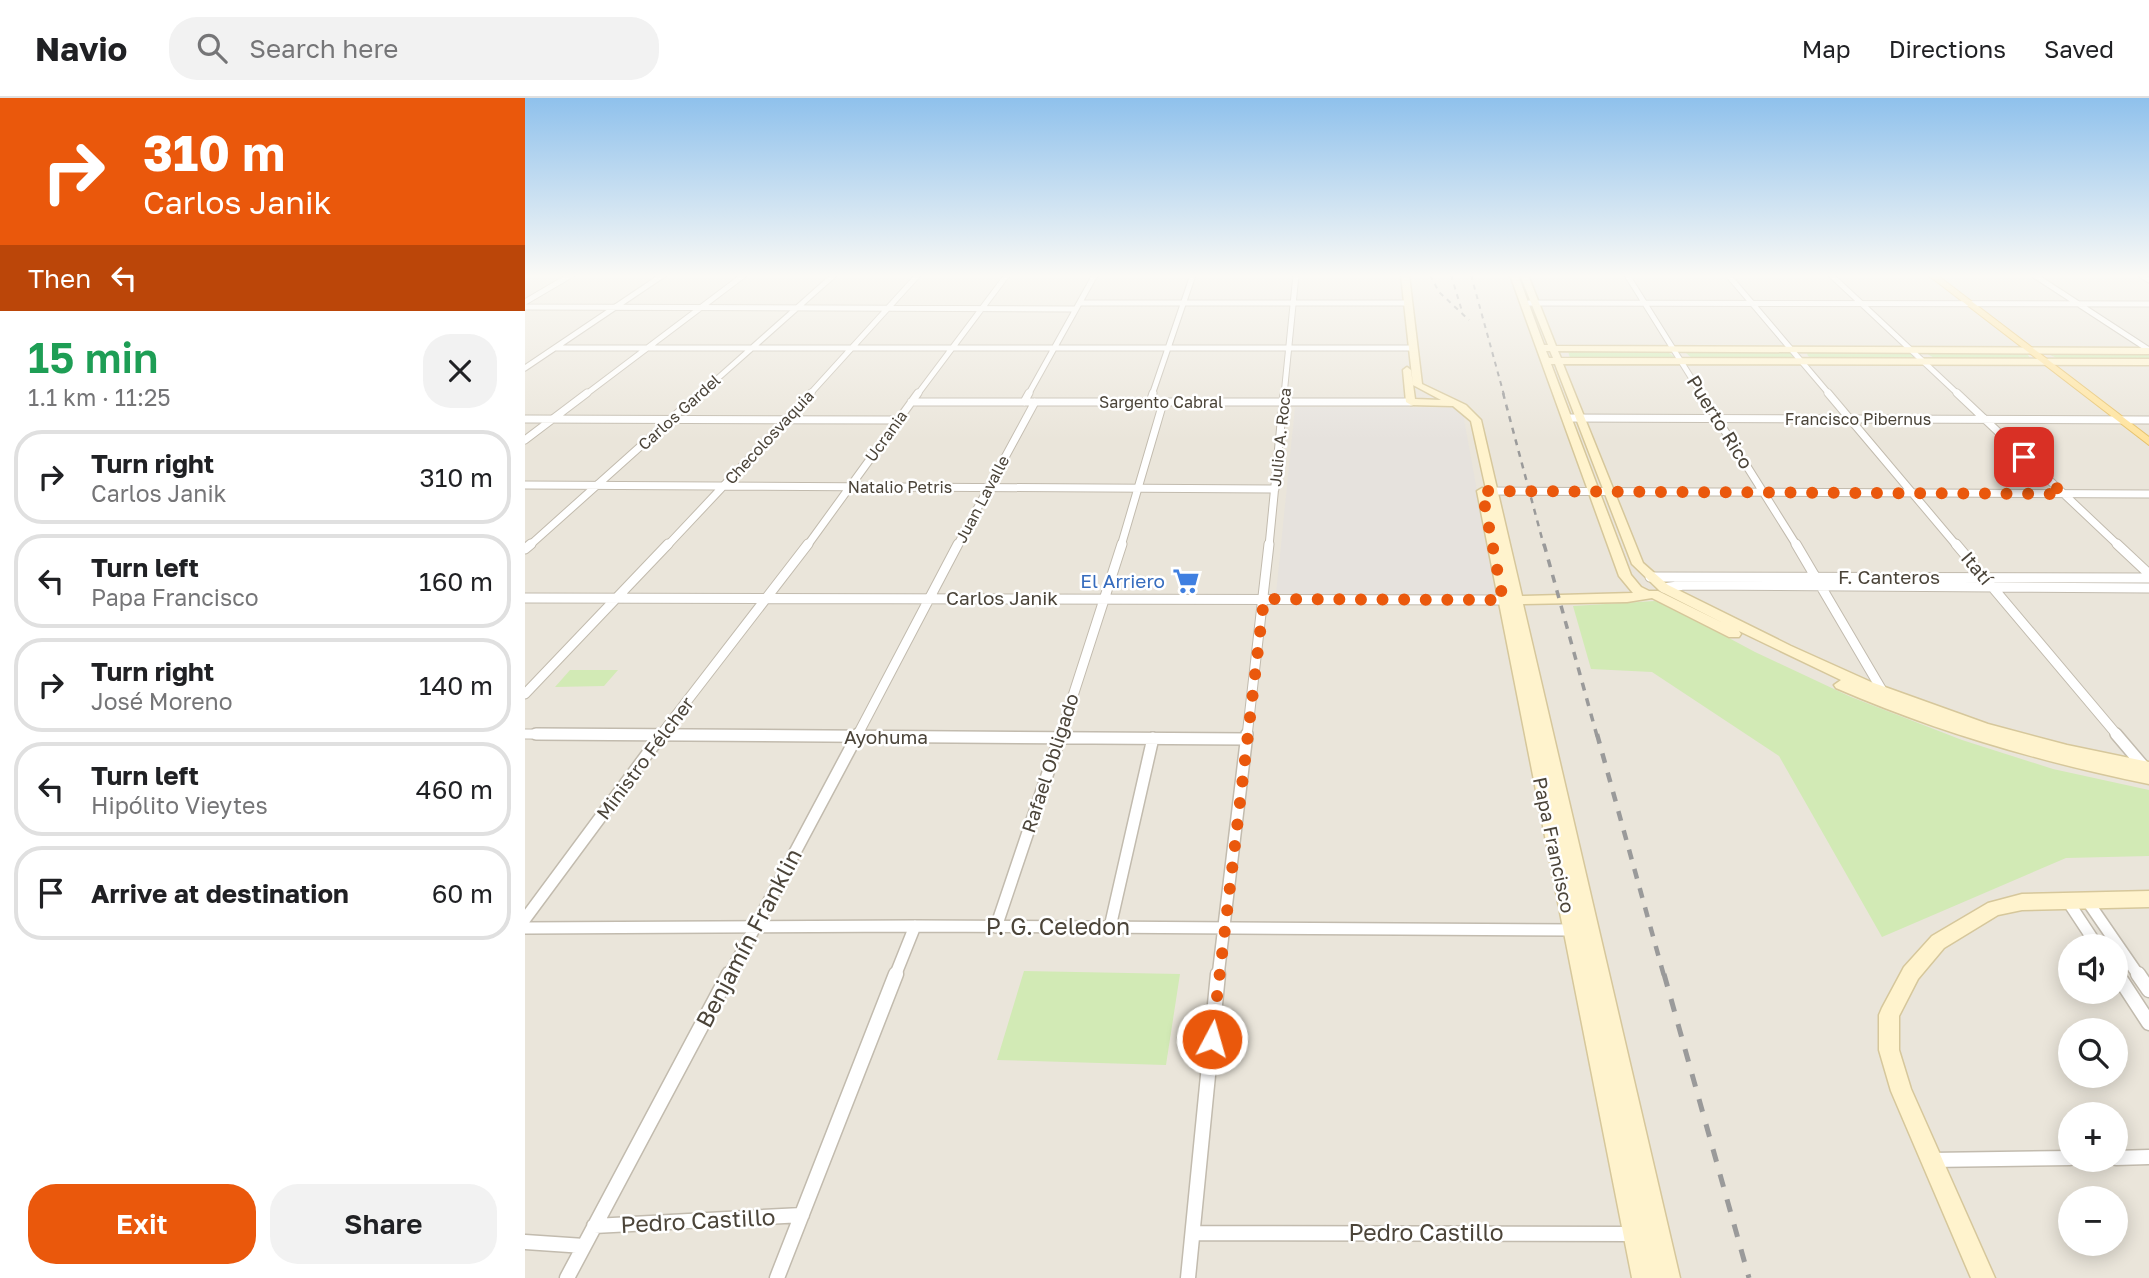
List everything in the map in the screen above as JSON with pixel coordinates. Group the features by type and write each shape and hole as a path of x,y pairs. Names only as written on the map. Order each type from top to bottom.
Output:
{"main road":[{"path":"1407,330 1411,402 1436,398"},
{"path":"1535,330 1630,584 1654,592 1796,665 1977,737 2062,762 2148,773"},
{"path":"1547,330 1637,564 1650,577 1654,592"},
{"path":"2004,330 2149,442"},
{"path":"1541,348 2149,350"},
{"path":"1409,349 1418,385 1436,398"},
{"path":"1546,361 2149,362"},
{"path":"1409,389 1421,386"},
{"name":"Papa Francisco","path":"1436,398 1455,403 1468,411 1487,491 1581,930 1644,1278"},
{"name":"F. Canteros","path":"1630,584 1650,577"},
{"name":"Carlos Janik","path":"1605,598 1621,593 1630,584"},
{"name":"Carlos Janik","path":"1510,600 1627,598 1654,592"},
{"path":"1983,1278 1901,1091 1889,1050 1889,1015 1911,972 1938,942 1994,908 2022,902 2149,899"},
{"name":"Papa Francisco","path":"1581,930 1668,1278"}],"street":[{"path":"525,368 581,330"},
{"path":"525,440 670,330"},
{"name":"Carlos Gardel","path":"525,549 771,330"},
{"name":"Checolosvaquia","path":"525,694 787,420 867,330"},
{"name":"Ucrania","path":"768,599 911,402 968,330"},
{"path":"1024,402 1065,330"},
{"path":"1150,402 1174,330"},
{"name":"Julio A. Roca","path":"1188,1278 1223,928 1264,599 1291,330"},
{"name":"Puerto Rico","path":"1662,330 1823,587 1880,697"},
{"name":"Itatí","path":"1775,330 2148,773"},
{"path":"1889,330 2149,576"},
{"path":"2119,330 2149,350"},
{"path":"555,348 1409,349"},
{"name":"Sargento Cabral","path":"911,402 1411,402"},
{"name":"Juan Lavalle","path":"931,597 987,486 1035,402"},
{"name":"Rafael Obligado","path":"996,927 1106,599 1163,403"},
{"name":"Francisco Pibernus","path":"1567,418 2149,420"},
{"path":"525,419 898,420"},
{"name":"Natalio Petris","path":"525,485 1275,489"},
{"path":"1487,491 2149,494"},
{"name":"F. Canteros","path":"1650,577 2149,576"},
{"name":"F. Canteros","path":"1654,592 1684,585 2149,588"},
{"name":"Benjamín Franklin","path":"567,1278 931,597"},
{"name":"Carlos Janik","path":"525,598 1510,600"},
{"name":"Ministro Félcher","path":"525,919 661,735 768,599"},
{"name":"Ayohuma","path":"525,734 1247,739"},
{"path":"1110,928 1153,738"},
{"path":"2076,899 2092,934"},
{"path":"2076,899 2149,990"},
{"path":"777,1278 915,926"},
{"name":"P. G. Celedon","path":"525,928 915,926 1581,930"},
{"path":"2128,991 2149,1023"},
{"path":"2128,1158 2149,1157"},
{"path":"1931,1160 2058,1158"},
{"name":"Pedro Castillo","path":"594,1226 802,1215"},
{"name":"Pedro Castillo","path":"1193,1233 1658,1233"},
{"path":"525,1242 584,1246"}],"shaded area":[{"path":"525,330 2149,330 2149,1278 525,1278"},
{"path":"1295,407 1462,408 1496,596 1276,594"}],"green space":[{"path":"1568,351 1666,351 1675,357 1570,358"},
{"path":"1806,351 1909,353 1914,357 1814,359 1808,356"},
{"path":"2018,351 2027,354 2031,359 1936,359 1924,352"},
{"path":"1790,352 1794,358 1693,359 1686,353"},
{"path":"2145,353 2149,360 2061,360 2048,354"},
{"path":"1655,601 1851,697 1962,740 2053,769 2149,790 2149,856 2066,858 1882,937 1779,756 1652,672 1591,669 1573,606"},
{"path":"570,670 618,670 604,686 555,687"},
{"path":"1024,971 1180,974 1166,1065 997,1060"}],"railway":[{"path":"1486,330 1504,395"},
{"path":"1503,393 1544,546"},
{"path":"1544,544 1597,736"},
{"path":"1597,734 1664,976"},
{"path":"1664,974 1749,1278"}],"place":[{"name":"El Arriero","path":"1186,581"}],"route":[{"path":"1212,1039 1223,928 1264,599 1503,600 1482,491 2063,494 2024,457"}]}
